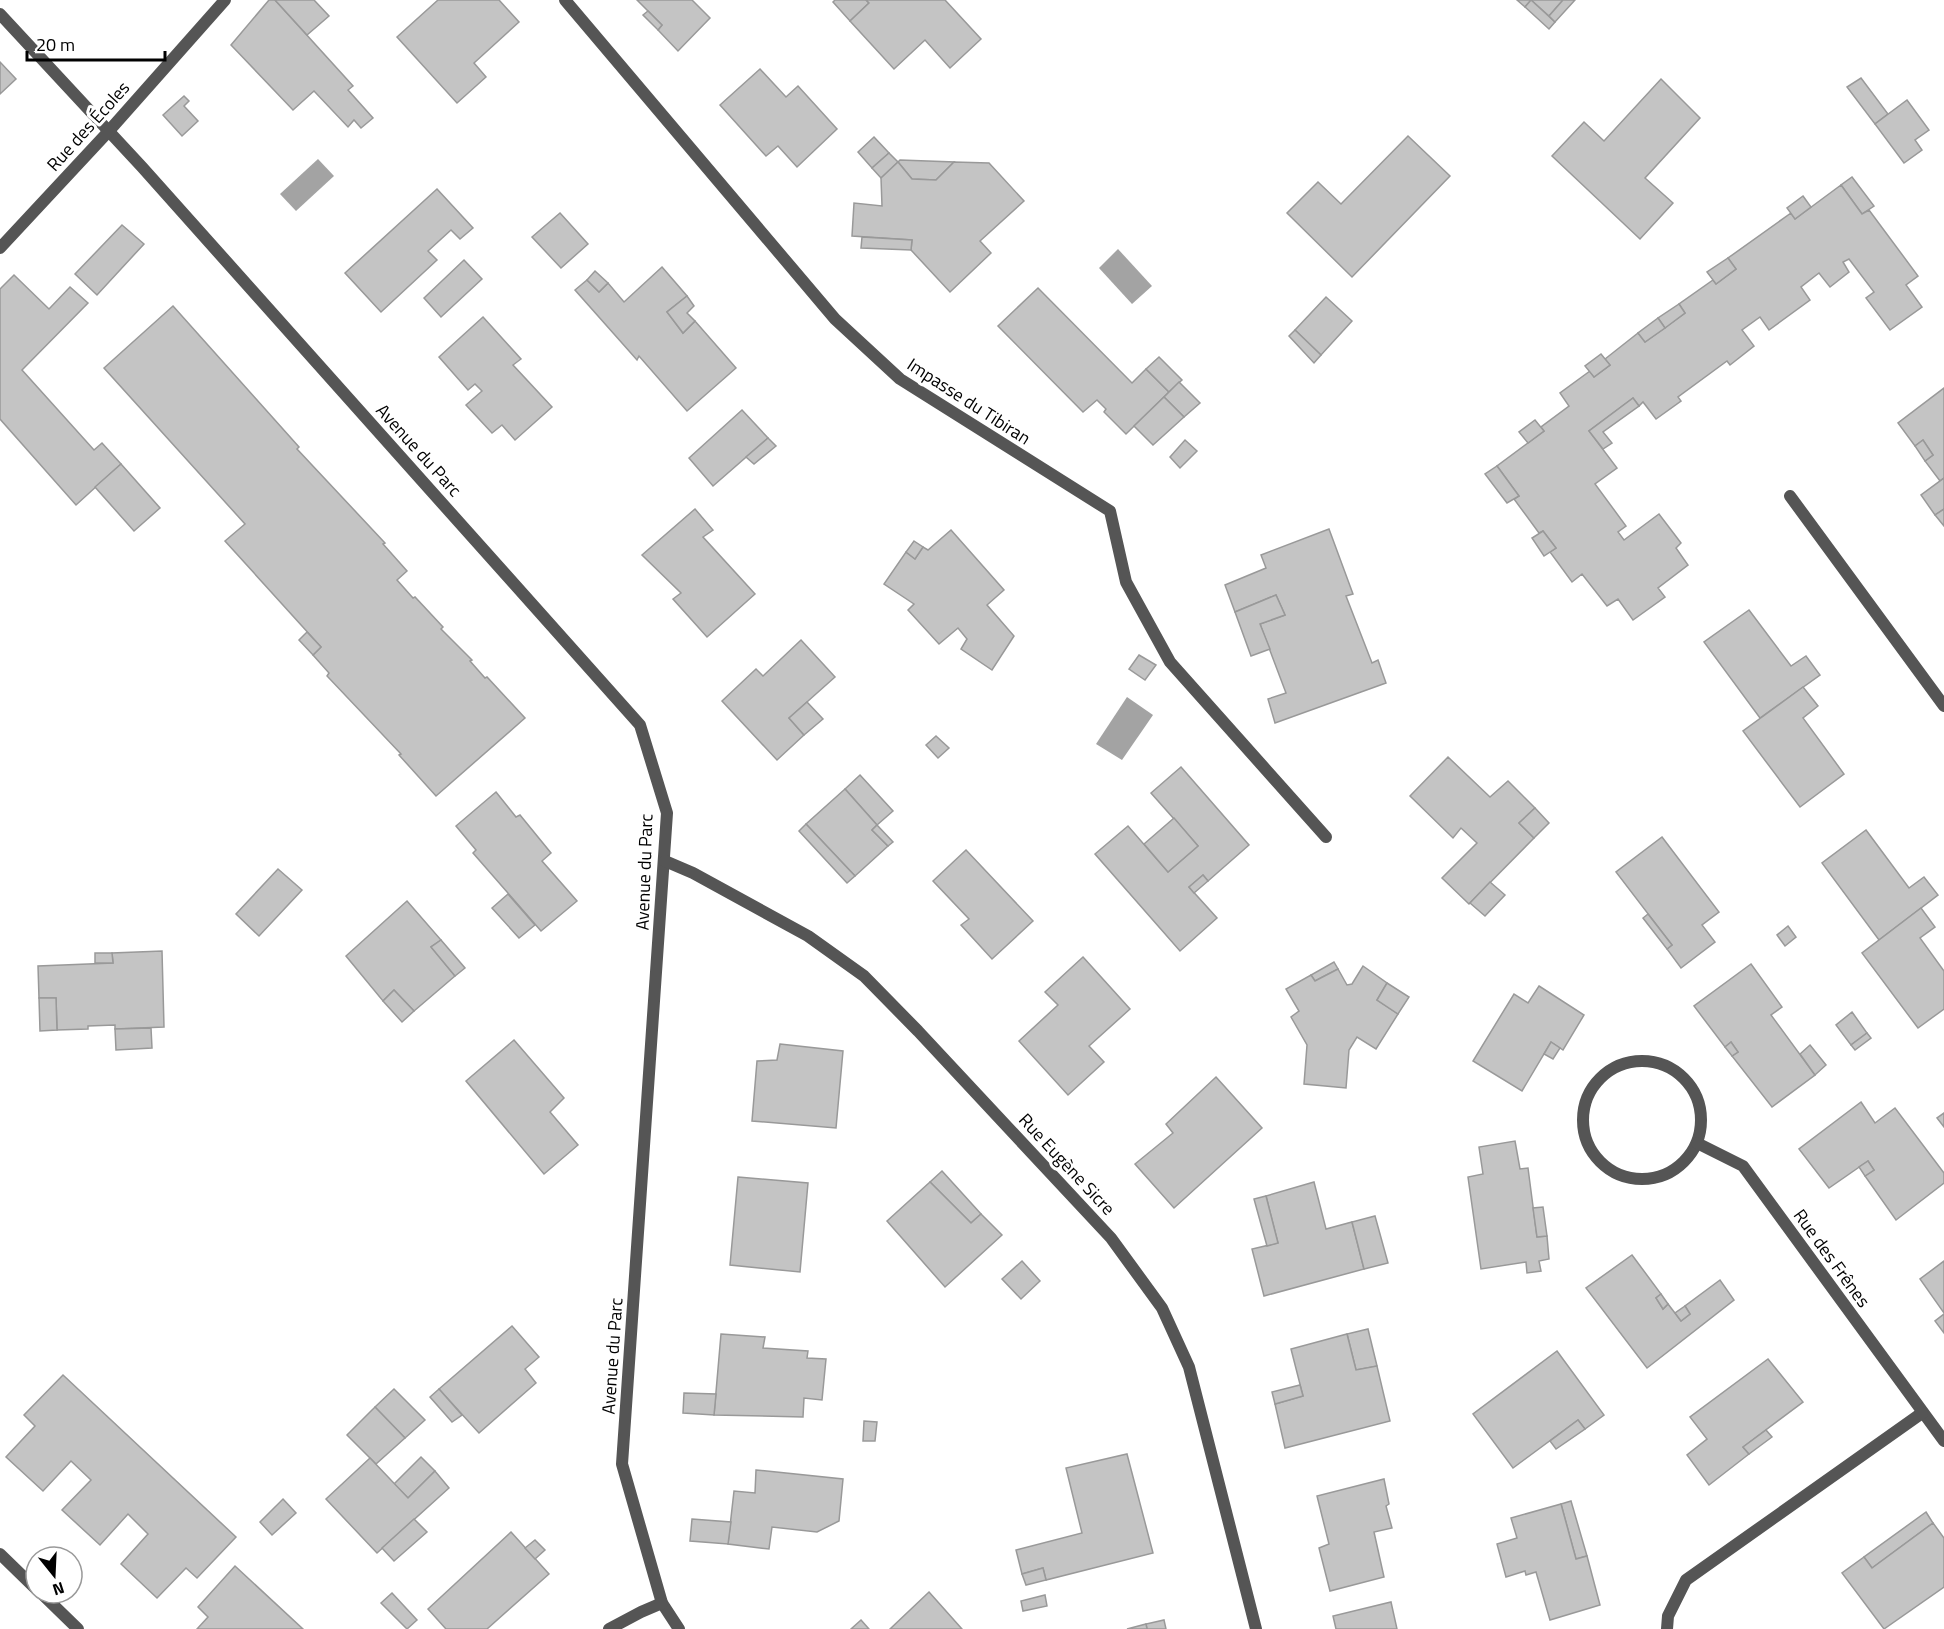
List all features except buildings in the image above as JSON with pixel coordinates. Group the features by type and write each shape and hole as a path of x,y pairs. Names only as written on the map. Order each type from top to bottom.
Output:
{"street":[{"name":"Rue des Écoles","path":"0,248 108,132 225,0"},
{"name":"Impasse du Tibiran","path":"565,0 835,319 900,379 1110,511 1126,582 1170,662 1326,837"},
{"name":"Avenue du Parc","path":"0,14 158,185 640,725 667,813 622,1464 662,1603 679,1629"},
{"path":"1790,496 1944,706"},
{"name":"Rue Eugène Sicre","path":"665,861 693,873 808,936 864,976 1112,1238 1162,1308 1189,1367 1256,1629"},
{"path":"1644,1061 1662,1064 1680,1073 1692,1087 1700,1105 1701,1124 1697,1143 1686,1159 1670,1172 1651,1178 1631,1178 1613,1171 1598,1159 1587,1142 1583,1123 1585,1103 1594,1085 1607,1072 1624,1063 1644,1061"},
{"name":"Rue des Frênes","path":"1697,1143 1743,1166 1944,1441"},
{"path":"1667,1629 1668,1616 1686,1580 1922,1413"},
{"path":"0,1554 24,1577"},
{"path":"609,1629 662,1603"},
{"path":"53,1605 78,1629"}],"shaded area":[{"path":"318,159 334,176 296,211 280,194"},
{"path":"1118,249 1152,286 1132,304 1099,268"},
{"path":"1127,697 1153,715 1122,760 1096,744"}]}
